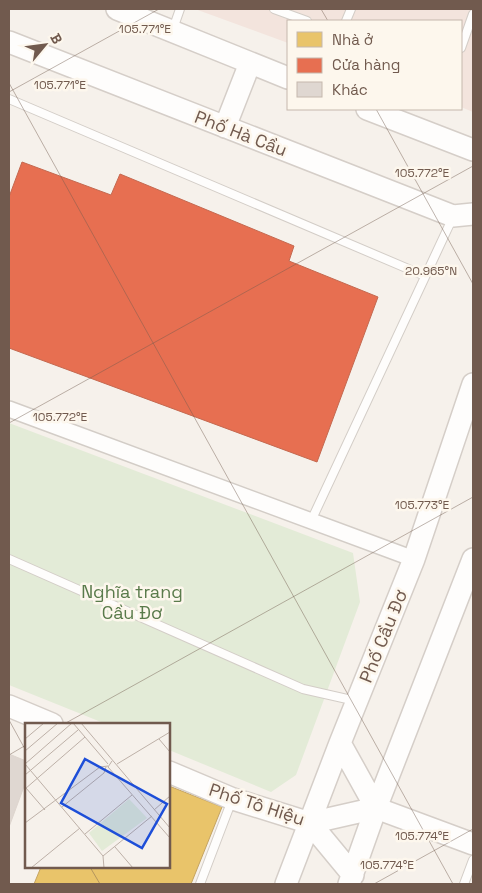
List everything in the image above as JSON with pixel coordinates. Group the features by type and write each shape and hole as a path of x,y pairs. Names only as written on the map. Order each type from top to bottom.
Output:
{"street":[{"path":"118,9 287,78"},
{"name":"Phố Hà Cầu","path":"9,42 225,127 463,215"},
{"path":"225,127 250,64"},
{"path":"369,110 473,150"},
{"name":"Phố Cầu Đơ","path":"286,884 414,559 473,384"},
{"path":"9,408 414,559"},
{"path":"351,879 376,808 473,558"},
{"path":"9,706 50,723"},
{"path":"340,743 376,808 473,844"},
{"name":"Phố Tô Hiệu","path":"170,772 233,798 310,823 376,808"},
{"path":"310,823 351,879"}],"lane":[{"path":"172,31 180,9"},
{"path":"274,9 304,20"},
{"path":"462,45 473,14"},
{"path":"9,99 425,276"},
{"path":"311,521 425,276 463,215"},
{"path":"9,559 303,689 357,701"},
{"path":"200,884 233,798"},
{"path":"464,884 473,860"}],"shaded area":[{"path":"195,9 473,9 473,112 462,107 462,20 287,20 287,43"}],"green space":[{"name":"Nghĩa trang Cầu Đơ","path":"9,423 353,553 360,602 296,775 271,792 170,750 170,723 104,723 9,685"}],"building: Nhà ở":[{"path":"170,786 222,807 191,884 34,884 41,868 170,868"}],"building: Cửa hàng":[{"path":"22,162 111,195 120,174 294,246 289,261 378,297 317,462 9,348 9,197"}],"building: Khác":[{"path":"9,754 25,761 25,784 9,827"}]}
